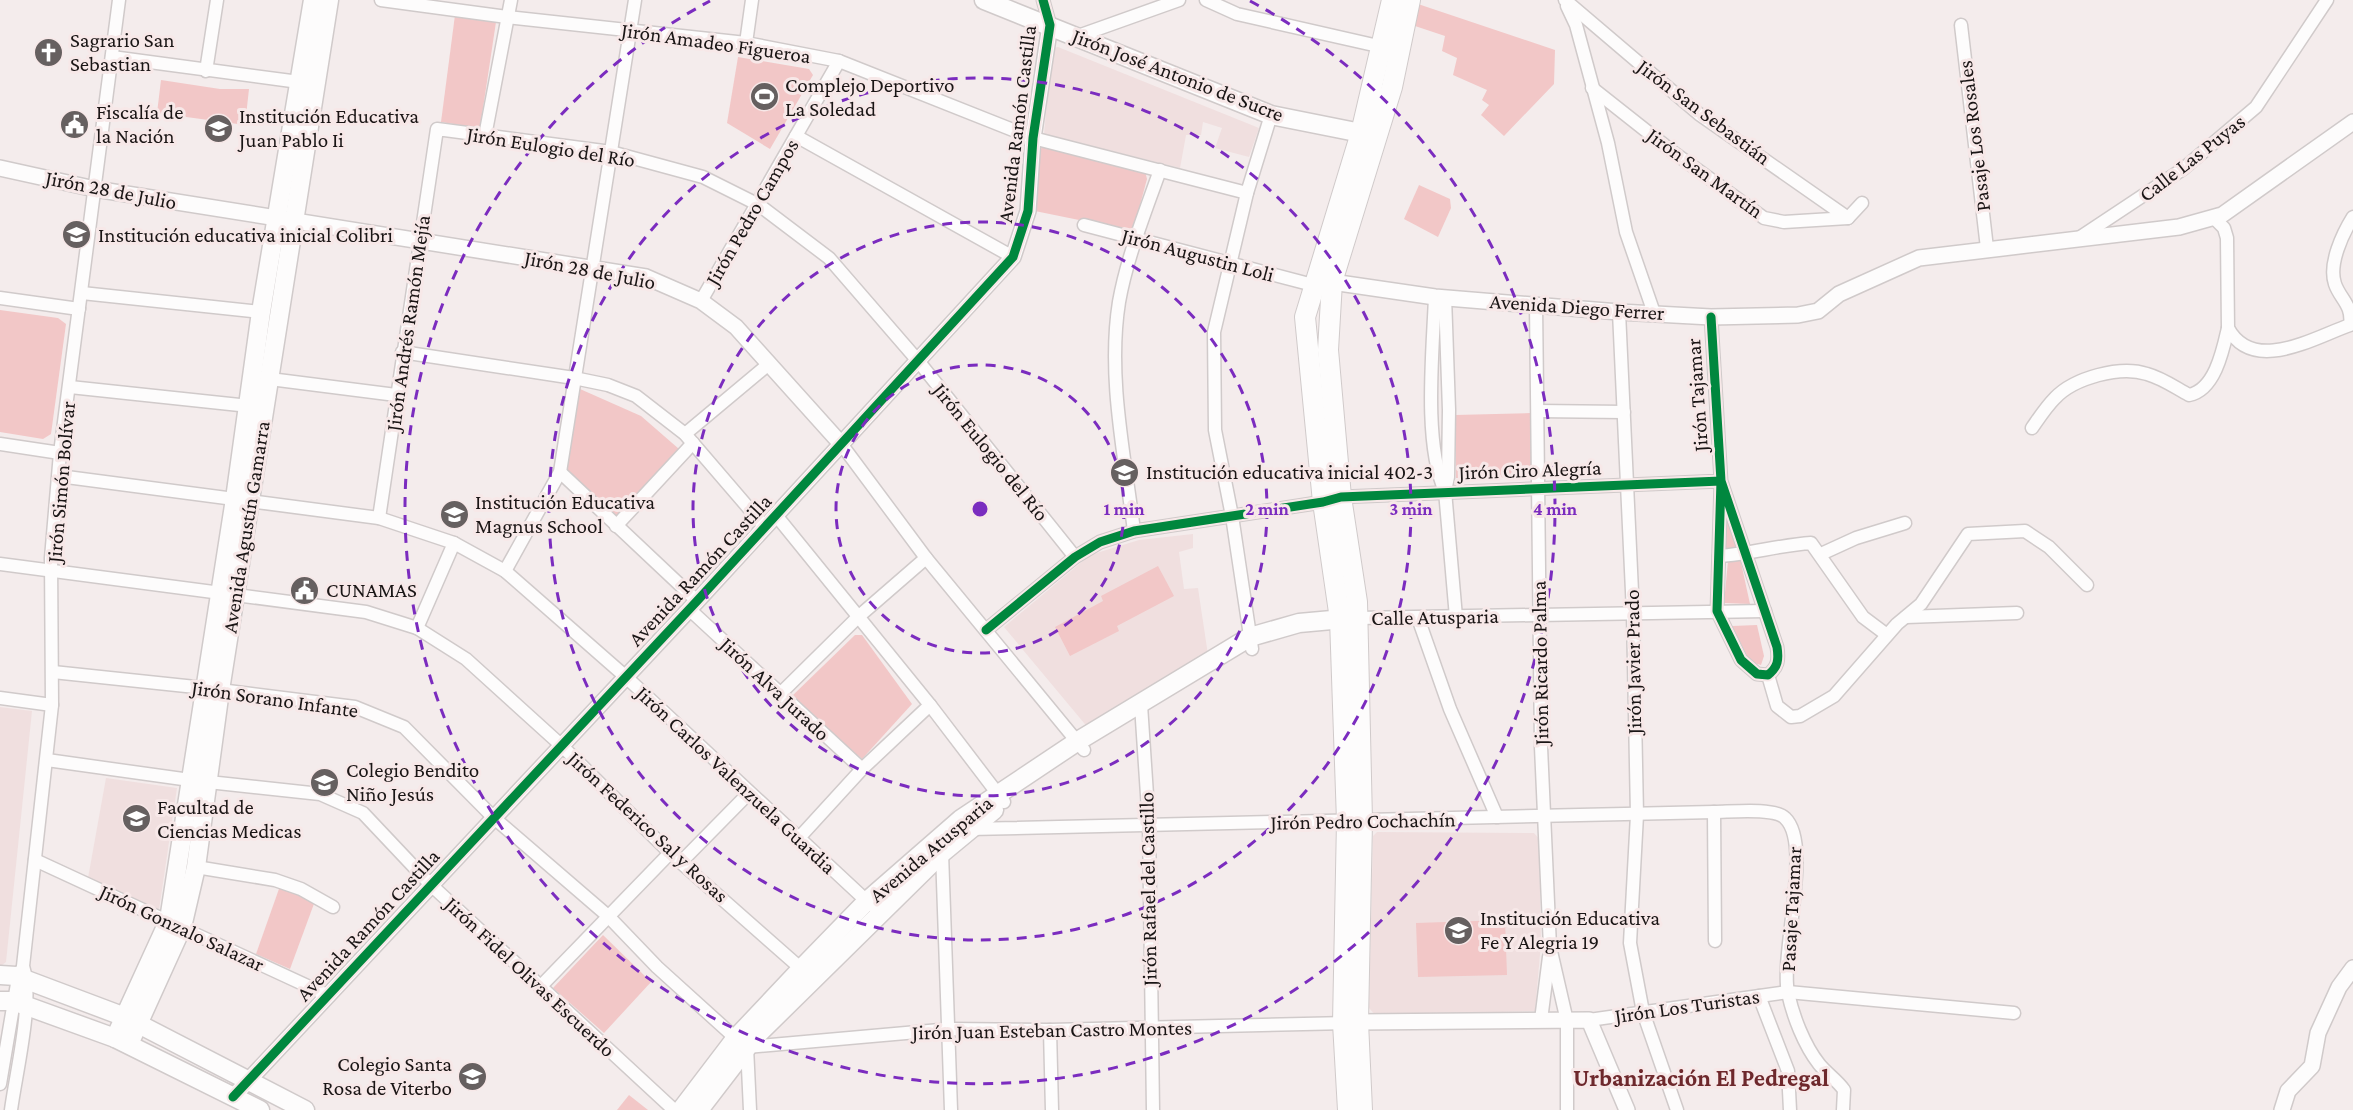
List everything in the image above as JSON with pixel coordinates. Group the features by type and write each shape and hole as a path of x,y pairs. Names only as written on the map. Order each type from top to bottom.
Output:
{"main road":[{"name":"Avenida Agustín Gamarra","path":"176,923 242,500 270,379 299,82 313,0"},
{"name":"Avenida Agustín Gamarra","path":"242,500 249,406 261,312 286,220 329,0"},
{"name":"Jirón José Antonio de Sucre","path":"984,0 1271,115 1368,137"},
{"path":"1391,49 1392,0"},
{"path":"1348,1110 1354,821 1348,619 1332,499 1328,350 1322,284 1368,137 1391,49 1410,0"},
{"name":"Avenida Atusparia","path":"681,1110 741,1043 874,907 965,824 1081,745 1251,643 1299,623 1348,619"},
{"name":"Avenida Agustín Gamarra","path":"122,1041 176,923 196,867 199,781"},
{"path":"17,974 132,1020 304,1110"},
{"path":"13,1003 122,1041 260,1110"},
{"path":"1351,1023 1362,1110"},
{"name":"Avenida Atusparia","path":"699,1110 741,1043"}],"street":[{"name":"Jirón Simón Bolívar","path":"0,1084 35,860 47,760 53,672 51,558 60,453 119,0"},
{"path":"207,71 217,0"},
{"name":"Jirón Amadeo Figueroa","path":"381,0 507,17 746,43 839,61 1033,138 1247,193"},
{"path":"485,136 511,0"},
{"path":"505,571 560,472 635,0"},
{"path":"746,43 752,0"},
{"name":"Avenida Ramón Castilla","path":"232,1097 562,746 764,526 919,362 1013,257 1028,211 1033,138 1050,26 1043,0"},
{"path":"1078,36 1179,0"},
{"path":"1206,0 1237,14 1391,49"},
{"path":"1564,0 1576,25 1608,143 1626,232 1654,313"},
{"name":"Jirón San Sebastián","path":"1564,0 1699,114 1848,218"},
{"name":"Calle Las Puyas","path":"2079,238 2183,170 2256,107 2327,0"},
{"name":"Pasaje Los Rosales","path":"1961,25 1988,248"},
{"path":"112,57 299,82"},
{"name":"Jirón Pedro Campos","path":"701,301 759,205 839,61"},
{"name":"Jirón San Martín","path":"1592,88 1673,152 1764,218 1784,222 1848,218"},
{"path":"1251,643 1215,419 1214,332 1247,193 1271,115"},
{"name":"Avenida Diego Ferrer","path":"1322,284 1440,297 1619,312 1710,317 1798,315 1818,311 1839,294 1920,258 1988,248 2179,227 2223,214 2353,122"},
{"name":"Jirón Eulogio del Río","path":"436,129 611,152 703,177 759,205 830,258 919,362 1075,556"},
{"name":"Jirón Andrés Ramón Mejía","path":"379,518 436,129"},
{"path":"796,136 1013,257"},
{"name":"Jirón 28 de Julio","path":"0,168 95,189 646,277 701,301 736,327 842,444 926,558 1081,745"},
{"path":"1134,531 1115,362 1119,302 1136,238 1160,170"},
{"path":"1848,218 1862,203"},
{"path":"2032,428 2055,398 2085,380 2108,374 2139,372 2189,395 2197,393 2209,381 2228,328 2227,238 2224,228 2213,217"},
{"path":"2228,328 2240,342 2253,349 2272,351 2298,345 2352,324 2351,306 2335,285 2333,274 2346,229 2353,217"},
{"name":"Jirón Augustin Loli","path":"1084,225 1229,265 1322,284"},
{"path":"82,293 261,312"},
{"path":"1440,297 1432,410 1438,476 1445,491 1456,617"},
{"path":"0,298 79,309"},
{"name":"Jirón Ricardo Palma","path":"1536,304 1541,747 1546,816 1550,947 1567,1021 1568,1110"},
{"name":"Jirón Javier Prado","path":"1619,312 1633,613 1637,815 1630,943 1643,1012 1677,1110"},
{"name":"Jirón Tajamar","path":"1710,317 1721,481 1717,611 1741,660 1763,675"},
{"path":"402,352 574,378 608,385 636,396 689,438 764,526"},
{"path":"616,526 689,438 770,363"},
{"path":"270,379 396,395"},
{"path":"70,387 249,406"},
{"path":"1538,411 1624,412"},
{"path":"0,444 60,453"},
{"name":"Jirón Alva Jurado","path":"560,472 780,694 862,769"},
{"name":"Jirón Carlos Valenzuela Guardia","path":"59,476 379,518 454,543 505,571 626,677 798,839 874,907"},
{"path":"1721,481 1779,659 1776,669 1763,675 1777,706 1791,717 1800,716 1834,696 1887,635 1921,604 1937,584 1960,542 1968,534 2025,531 2049,547 2087,585"},
{"name":"Jirón Ciro Alegría","path":"986,630 1075,556 1100,542 1134,531 1332,499 1445,491 1721,481"},
{"path":"776,514 930,705 1001,798"},
{"path":"1821,554 1856,538 1905,523"},
{"path":"417,628 454,543"},
{"path":"1719,556 1747,555 1775,546 1811,543 1821,554 1863,617 1887,635"},
{"path":"780,694 858,616 926,558"},
{"name":"Jirón Federico Sal y Rosas","path":"0,564 366,612 417,628 466,659 562,746 670,853 808,974"},
{"name":"Calle Atusparia","path":"1348,619 1765,611"},
{"path":"1906,616 2017,613"},
{"path":"1418,618 1450,709 1497,818"},
{"name":"Jirón Sorano Infante","path":"53,672 355,707 404,727 493,817 608,916 657,968 741,1043"},
{"path":"0,698 52,705"},
{"path":"798,839 862,769 930,705"},
{"name":"Jirón Rafael del Castillo","path":"1141,710 1149,825 1153,1110"},
{"name":"Jirón Fidel Olivas Escuerdo","path":"47,760 199,781 320,794 363,813 430,884 674,1110"},
{"path":"681,862 749,793"},
{"path":"1714,812 1715,941"},
{"name":"Jirón Pedro Cochachín","path":"965,824 1149,825 1770,812"},
{"name":"Pasaje Tajamar","path":"1770,812 1784,816 1794,829 1797,867 1788,943 1788,992 1808,1047 1820,1066 1844,1090 1843,1110"},
{"path":"937,848 951,1029 951,1110"},
{"path":"540,987 670,853"},
{"name":"Jirón Gonzalo Salazar","path":"35,860 176,923 329,996"},
{"path":"196,867 274,880 301,889 333,908"},
{"path":"1541,1020 1550,947"},
{"path":"2282,1110 2288,1091 2312,1066 2318,1033 2339,987 2353,968"},
{"name":"Jirón Los Turistas","path":"1351,1023 1589,1020 1788,992 2014,1013"},
{"path":"1759,996 1788,1071 1790,1110"},
{"name":"Jirón Simón Bolívar","path":"13,1003 13,1109"},
{"path":"1589,1020 1627,1110"},
{"name":"Jirón Juan Esteban Castro Montes","path":"741,1043 951,1029 1050,1030 1351,1023"},
{"path":"1050,1030 1052,1110"},
{"path":"741,1043 750,1110"}],"shaded area":[{"path":"1418,4 1555,50 1554,84 1504,136 1481,115 1489,105 1482,100 1487,90 1453,75 1457,58 1442,51 1445,36 1412,25"},
{"path":"455,15 496,22 480,128 441,122"},
{"path":"1058,47 1259,128 1249,157 1215,148 1222,128 1203,122 1201,135 1186,135 1180,168 1044,134 1052,48"},
{"path":"738,57 809,69 813,75 770,149 727,123"},
{"path":"161,80 220,89 249,89 245,125 157,113"},
{"path":"1042,144 1145,171 1147,179 1133,231 1030,210"},
{"path":"1419,185 1450,199 1451,208 1438,237 1404,219"},
{"path":"0,310 58,318 66,324 51,434 43,439 0,432"},
{"path":"580,389 641,416 679,449 615,520 565,472"},
{"path":"1531,413 1532,477 1456,478 1455,415"},
{"path":"1724,513 1727,513 1738,547 1726,549"},
{"path":"1193,534 1193,548 1179,552 1184,589 1198,588 1208,655 1089,729 1004,627 1090,555 1139,540"},
{"path":"1740,558 1750,604 1724,603 1728,561"},
{"path":"1158,566 1174,596 1117,626 1119,631 1070,656 1055,627 1103,601 1101,596"},
{"path":"1757,625 1764,656 1761,665 1750,662 1732,626"},
{"path":"855,635 862,635 912,704 862,759 791,697"},
{"path":"0,707 32,711 6,962 2,965 0,965"},
{"name":"Facultad de Ciencias Medicas","path":"106,778 177,788 159,910 88,878"},
{"path":"1377,832 1534,833 1539,839 1541,943 1535,1011 1376,1016 1369,1008 1373,836"},
{"path":"280,886 315,901 290,969 256,954"},
{"path":"1505,920 1507,975 1418,977 1416,923"},
{"path":"603,935 651,982 604,1033 553,988"},
{"path":"629,1095 648,1110 617,1110"}],"cycle path":[{"path":"233,1097 697,601 1013,257 1028,211 1033,138 1050,25 1043,0"},
{"path":"986,630 1075,557 1100,542 1134,531 1323,502 1341,497 1721,481 1777,647 1777,663 1768,675 1757,674 1741,660 1717,611 1721,481 1711,317"}],"place":[{"name":"Sagrario San Sebastian","path":"49,52"},
{"name":"Complejo Deportivo La Soledad","path":"764,97"},
{"name":"Fiscalía de la Nación","path":"75,124"},
{"name":"Institución Educativa Juan Pablo Ii","path":"218,128"},
{"name":"Institución educativa inicial Colibri","path":"77,235"},
{"name":"Institución educativa inicial 402-3","path":"1125,472"},
{"name":"Institución Educativa Magnus School","path":"454,514"},
{"name":"CUNAMAS","path":"305,590"},
{"name":"Colegio Bendito Niño Jesús","path":"325,782"},
{"name":"Facultad de Ciencias Medicas","path":"136,819"},
{"name":"Institución Educativa Fe Y Alegria 19","path":"1459,930"},
{"name":"Colegio Santa Rosa de Viterbo","path":"473,1076"}],"district":[{"name":"Urbanización El Pedregal","path":"1701,1077"}]}
